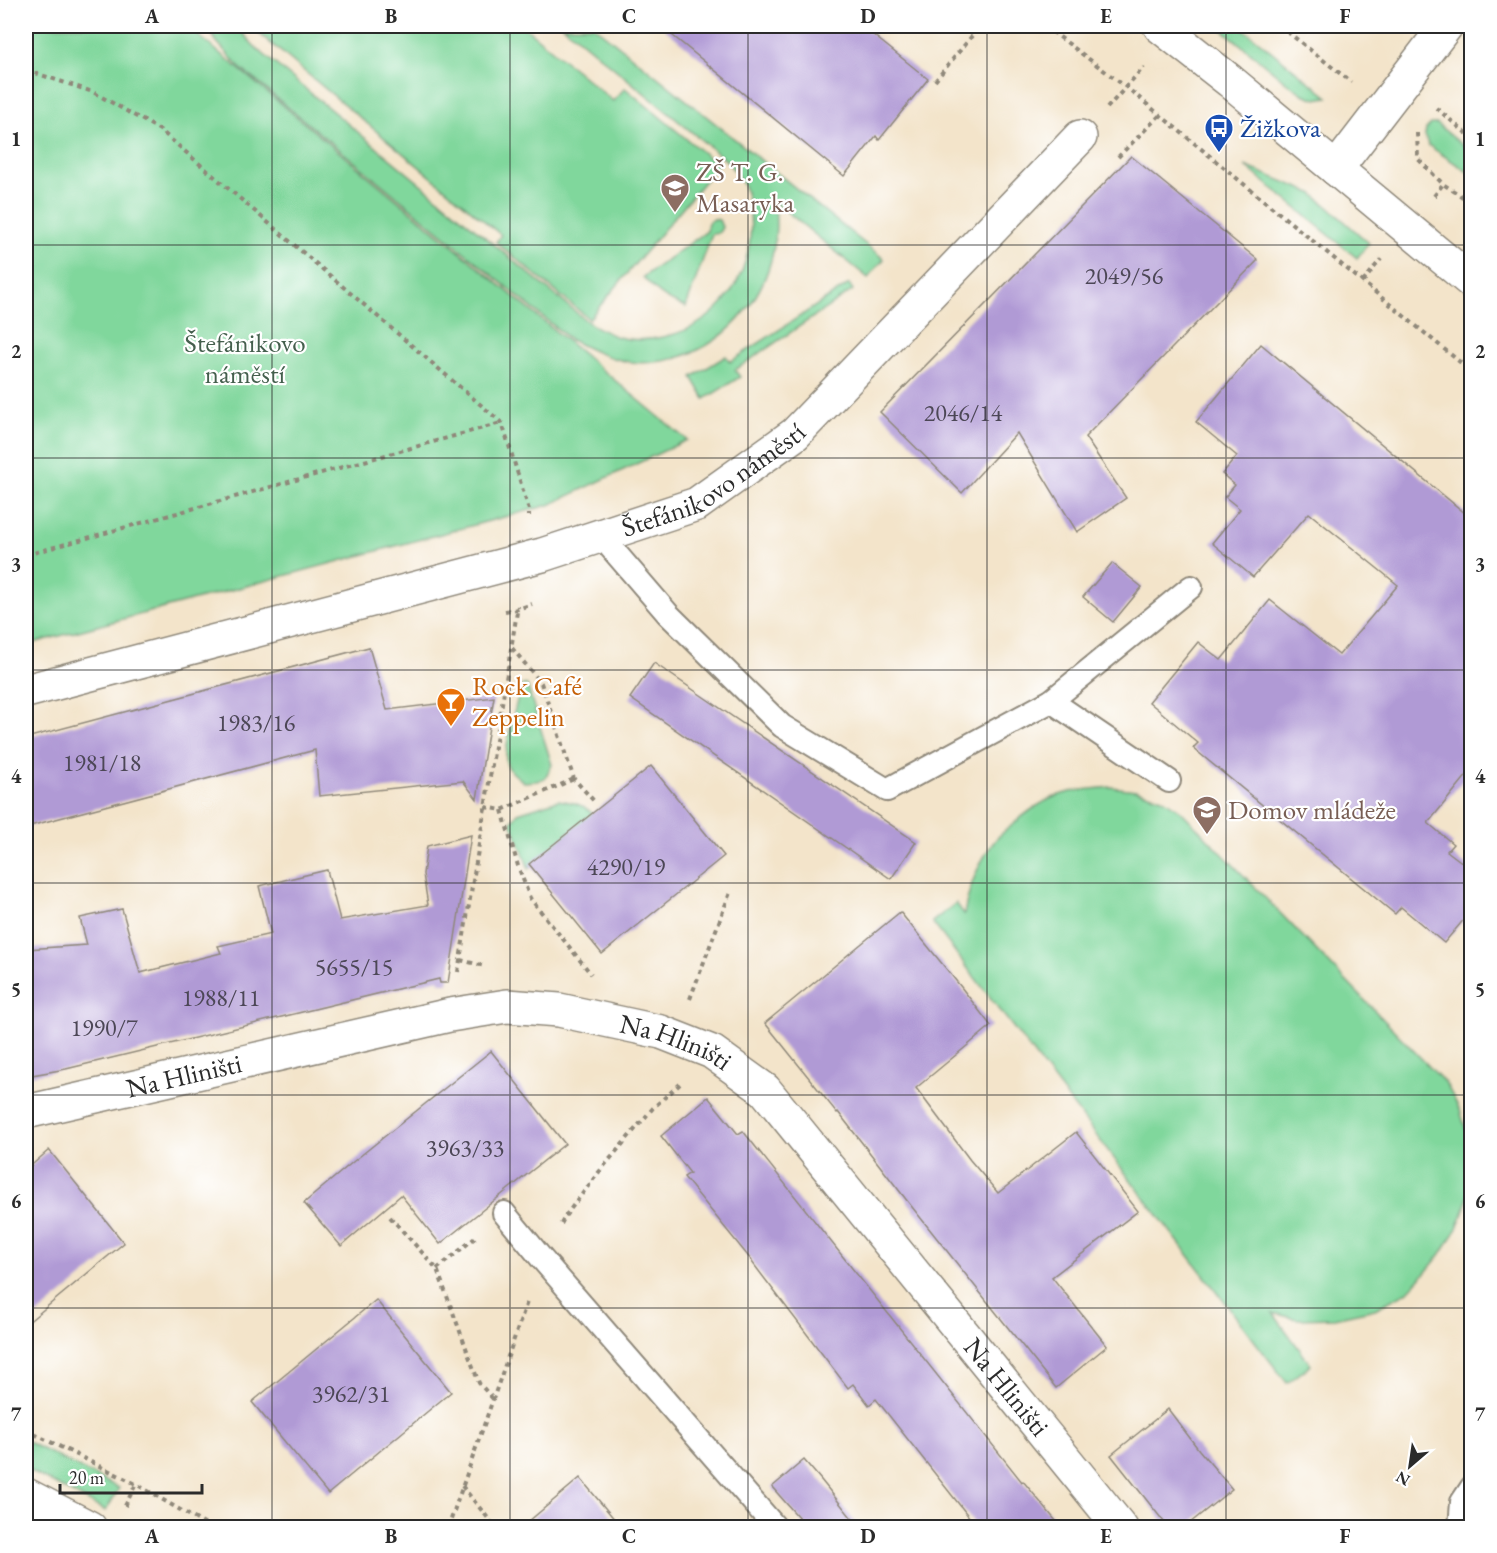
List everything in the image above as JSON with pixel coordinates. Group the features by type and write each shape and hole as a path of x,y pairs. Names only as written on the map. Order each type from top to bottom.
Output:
{"street":[{"path":"1336,169 1446,26"},
{"path":"1167,31 1472,282"},
{"name":"Štefánikovo náměstí","path":"26,692 527,559 697,504 795,434 1080,137"},
{"name":"Na Hliništi","path":"26,1112 450,1015 507,1006 559,1010 661,1032 712,1052 765,1090 1121,1527"},
{"path":"26,1495 90,1527"}],"lane":[{"path":"601,536 668,614 782,726 886,790 1052,701 1191,587"},
{"path":"1052,701 1169,781"},
{"path":"504,1213 776,1527"},
{"path":"1460,1527 1462,1502 1472,1487"}],"path":[{"path":"935,81 980,26"},
{"path":"1045,26 1126,87 1472,372"},
{"path":"1280,26 1383,107 1417,130 1418,159 1443,184 1472,203"},
{"path":"1080,137 1126,87 1167,31"},
{"path":"26,70 93,92 160,130 502,423 529,510 527,559"},
{"path":"1433,105 1472,138"},
{"path":"26,555 502,423"},
{"path":"460,960 518,609"},
{"path":"512,647 541,683 574,779 594,801"},
{"path":"485,807 502,810 574,779"},
{"path":"502,810 530,898 597,981"},
{"path":"687,1008 731,890"},
{"path":"448,1527 542,1259 566,1215 599,1172 653,1108 684,1081"},
{"path":"437,1269 504,1213"},
{"path":"390,1217 437,1269 479,1383 492,1398"},
{"path":"26,1430 136,1484 211,1527"},
{"path":"462,1485 496,1527"}],"green space":[{"name":"Štefánikovo náměstí","path":"26,26 187,26 687,440 549,505 26,645"},
{"path":"207,26 236,26 256,48 589,323 614,336 635,340 663,337 687,329 707,317 724,301 737,282 746,260 750,237 750,213 744,185 728,162 563,26 594,26 884,259 868,278 775,202 775,239 768,271 750,305 724,333 691,353 667,360 636,363 593,351 571,340 239,67 216,41"},
{"path":"250,26 523,26 613,101 625,88 718,165 589,319 496,242 501,235"},
{"path":"1218,26 1240,26 1328,97 1316,99 1303,94"},
{"path":"1431,124 1437,124 1471,152 1471,174 1428,145 1425,136 1426,129"},
{"path":"1245,166 1312,193 1369,243 1357,258"},
{"path":"714,219 719,220 722,227 718,233 712,234 686,307 673,302 643,277 707,231 708,224"},
{"path":"849,284 853,290 735,370 740,377 705,399 692,377 726,356 730,362"},
{"path":"527,685 552,765 545,778 537,781 524,782 510,770 506,759 510,727 520,688"},
{"path":"1111,787 1136,790 1162,798 1181,811 1446,1084 1460,1110 1468,1137 1471,1163 1470,1186 1465,1208 1455,1233 1440,1255 1407,1292 1375,1309 1334,1318 1297,1319 1273,1313 1311,1365 1287,1383 932,922 956,903 964,914 972,884 985,855 997,838 1023,816 1043,802 1066,793"},
{"path":"558,800 582,806 594,815 529,869 511,822 518,813"},
{"path":"26,1441 119,1488 106,1511 26,1469"}],"building":[{"path":"661,26 862,26 928,79 879,140 876,136 844,176"},
{"path":"1131,156 1258,260 1085,437 1126,498 1077,532 1017,433 962,493 880,412"},
{"path":"1261,344 1472,519 1472,769 1428,823 1453,844 1447,851 1472,870 1472,910 1444,943 1401,907 1395,914 1193,748 1198,743 1149,702 1198,642 1221,660 1270,600 1339,655 1398,585 1309,513 1253,577 1212,543 1240,509 1225,497 1235,485 1222,474 1237,456 1196,422"},
{"path":"1112,563 1142,587 1113,622 1083,597"},
{"path":"369,647 387,710 494,697 477,799 463,781 319,796 315,750 26,827 26,738"},
{"path":"654,663 916,842 891,879 630,698"},
{"path":"651,766 724,856 602,954 529,864"},
{"path":"471,835 448,983 440,983 439,979 66,1069 26,1076 26,949 87,945 80,918 122,909 140,973 221,953 218,946 271,934 259,886 327,870 340,920 428,905 423,874 427,846"},
{"path":"900,912 991,1026 916,1088 970,1160 998,1193 1076,1132 1138,1211 1052,1277 1107,1346 1056,1388 765,1023"},
{"path":"491,1051 565,1144 440,1244 401,1195 341,1246 304,1203"},
{"path":"708,1097 738,1134 743,1131 1022,1482 1061,1527 977,1527 876,1399 869,1405 853,1384 848,1388 752,1261 684,1177 690,1173 661,1136"},
{"path":"49,1150 124,1243 26,1324 26,1170"},
{"path":"376,1300 451,1392 328,1494 252,1402"},
{"path":"1168,1409 1232,1489 1185,1527 1168,1527 1111,1455"},
{"path":"804,1460 859,1527 807,1527 772,1487"},
{"path":"580,1478 621,1527 522,1527"}],"place":[{"name":"Žižkova","path":"1219,154"},
{"name":"ZŠ T. G. Masaryka","path":"675,214"},
{"name":"Rock Café Zeppelin","path":"451,728"},
{"name":"Domov mládeže","path":"1207,836"}]}
